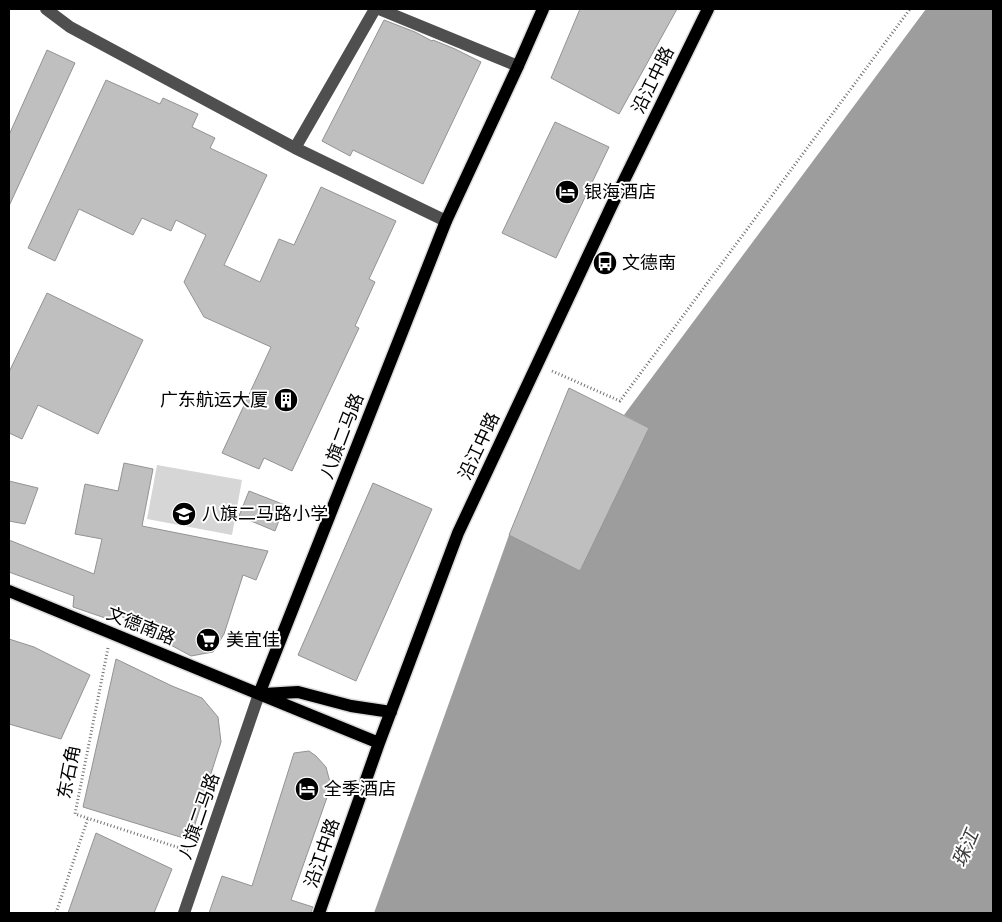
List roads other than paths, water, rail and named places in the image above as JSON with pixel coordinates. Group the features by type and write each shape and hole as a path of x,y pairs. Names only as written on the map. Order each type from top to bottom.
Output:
{"main road":[{"name":"八旗二马路","path":"259,694 446,221 543,9"},
{"name":"沿江中路","path":"319,913 458,533 611,206 708,9"},
{"name":"文德南路","path":"9,590 380,743"},
{"path":"259,694 298,692 351,706 391,712"}],"street":[{"path":"46,9 70,27 295,148 446,221"},
{"path":"295,148 375,9"},
{"path":"379,9 518,66"},
{"name":"八旗二马路","path":"184,913 259,694"}],"water":[{"name":"珠江","path":"926,9 993,9 993,913 374,913 509,535 580,571 649,428 624,415"}],"place":[{"name":"银海酒店","path":"567,192"},
{"name":"文德南","path":"605,263"},
{"name":"广东航运大厦","path":"286,400"},
{"name":"八旗二马路小学","path":"184,514"},
{"name":"美宜佳","path":"208,640"},
{"name":"全季酒店","path":"307,789"}]}
